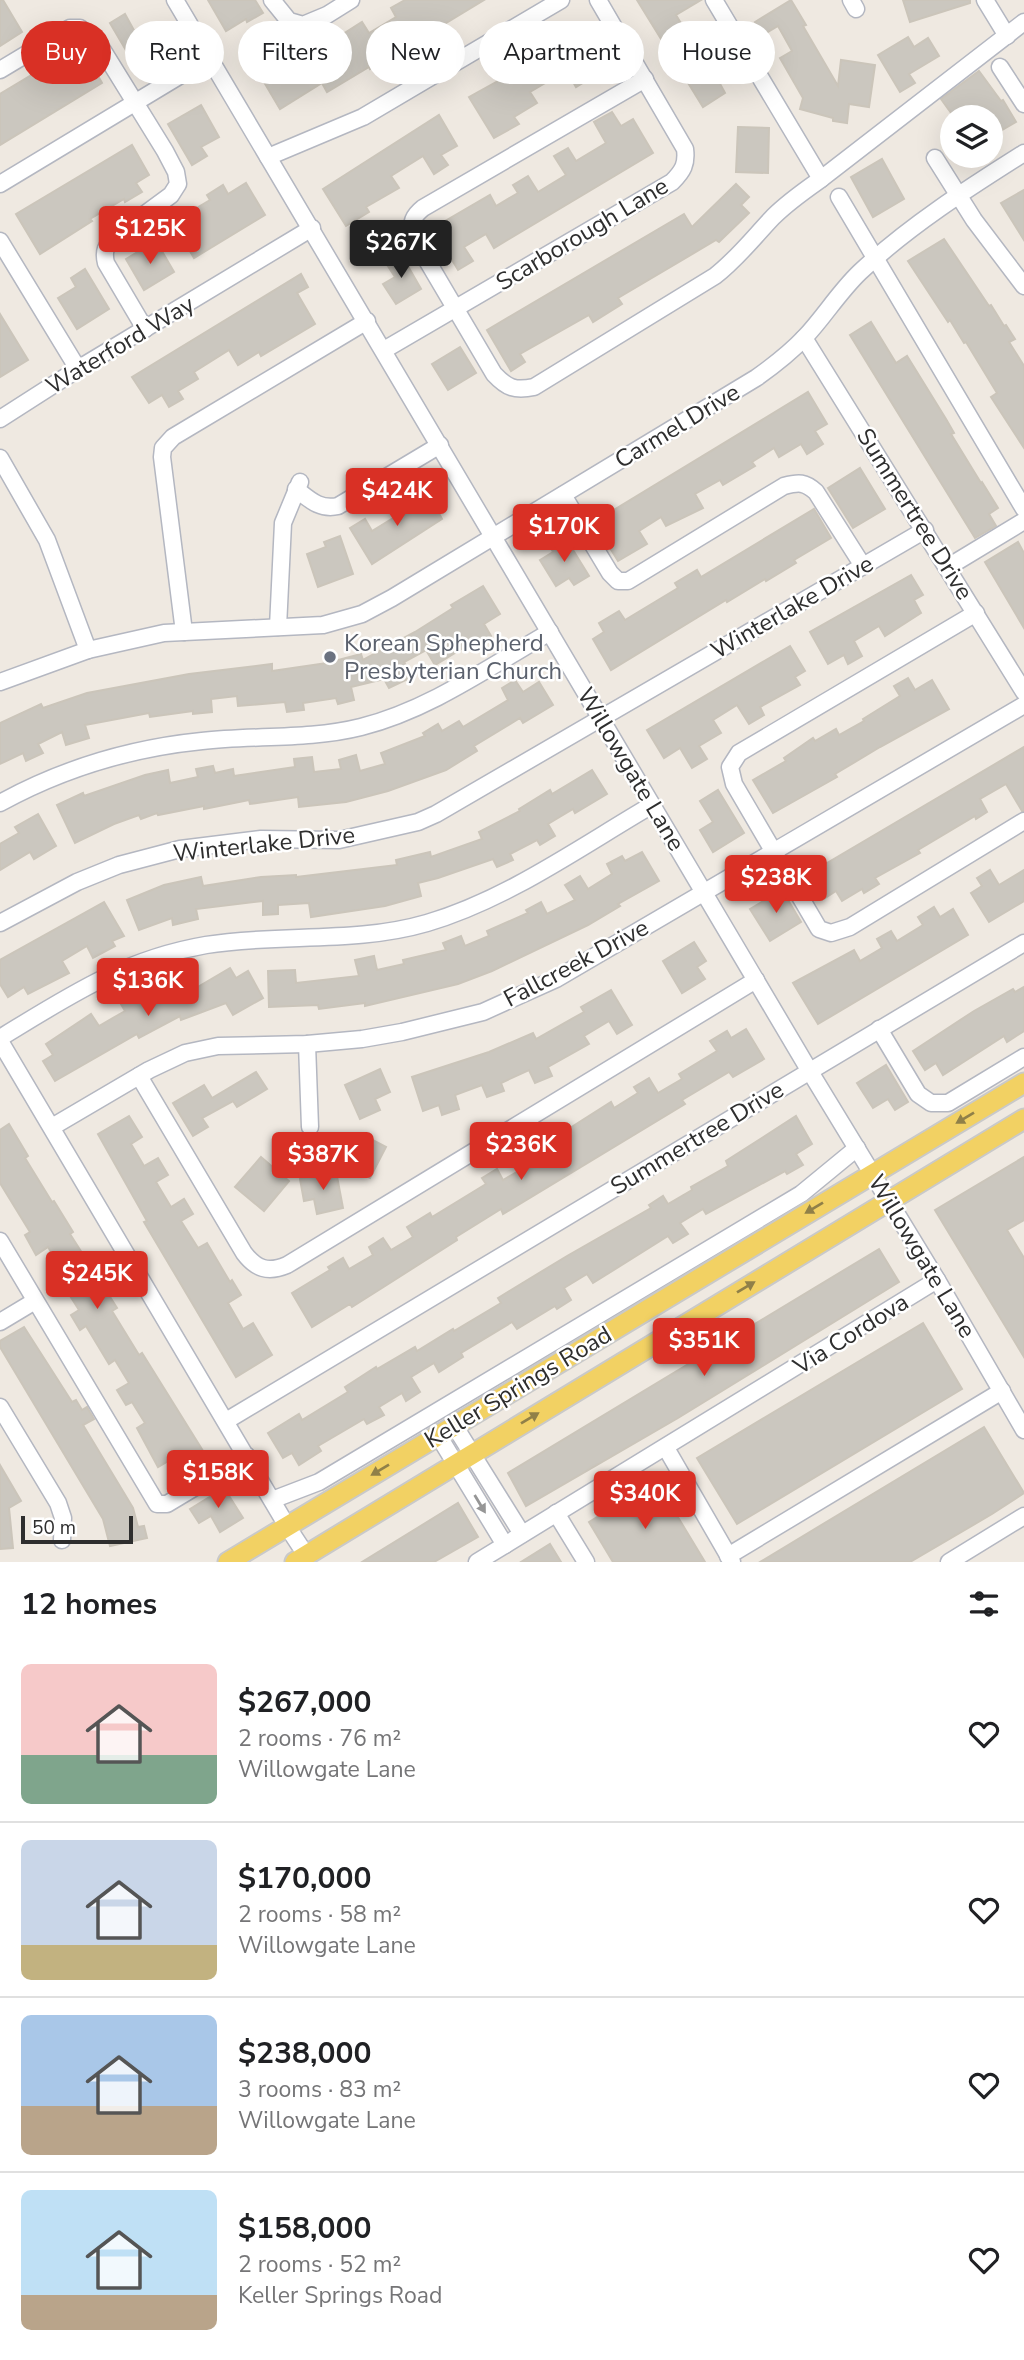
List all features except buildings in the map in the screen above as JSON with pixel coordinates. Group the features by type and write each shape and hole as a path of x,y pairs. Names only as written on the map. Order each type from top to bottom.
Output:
{"main road":[{"name":"Keller Springs Road","path":"228,1562 1024,1083"},
{"name":"Keller Springs Road","path":"301,1558 1024,1119"}],"street":[{"name":"Willowgate Lane","path":"175,0 187,21"},
{"path":"272,0 289,21 303,25 327,15 351,0"},
{"path":"268,157 363,117 561,0"},
{"name":"Scarborough Lane","path":"384,351 672,182 682,172 687,161 685,149 598,0"},
{"path":"714,0 821,179"},
{"path":"985,0 1007,36"},
{"path":"645,79 414,215 412,235 494,374 504,385 517,390 534,387 715,276 733,262 754,236 793,198 1024,22"},
{"path":"0,70 69,27 80,28 97,41 165,151 176,172 178,184 171,195 114,237 104,254 106,263 145,329"},
{"path":"1000,67 1024,104"},
{"name":"Willowgate Lane","path":"224,83 1024,1430"},
{"path":"0,184 166,84"},
{"name":"Carmel Drive","path":"0,682 88,650 164,633 323,625 362,614 756,378 781,360 804,338 857,275 875,258 958,195 1024,153"},
{"path":"935,158 958,195 1024,286"},
{"path":"839,197 1024,509"},
{"name":"Waterford Way","path":"0,419 312,228"},
{"path":"0,241 78,369"},
{"path":"184,632 163,448 173,437 367,321"},
{"name":"Summertree Drive","path":"804,338 1024,692"},
{"path":"278,626 283,523 298,485 315,504 328,508 338,506 440,445"},
{"path":"0,458 47,540 88,650"},
{"path":"562,495 618,582 628,581 784,486 798,482 808,484 816,492 863,566"},
{"path":"948,567 1024,521"},
{"name":"Winterlake Drive","path":"0,923 36,902 98,873 180,849 261,839 340,840 418,822 925,530"},
{"path":"976,613 739,753 730,767 734,784 819,929 831,933 850,927 1024,821"},
{"path":"0,803 75,769 131,752 202,741 294,736 359,728 406,713 550,632"},
{"name":"Fallcreek Drive","path":"52,1127 139,1076 185,1053 218,1046 307,1044 362,1039 482,1012 556,979 1024,705"},
{"path":"301,1558 287,1526 247,1456 0,1039 89,984 157,955 208,945 256,940 373,934 428,923 518,884 652,805"},
{"name":"Summertree Drive","path":"226,1421 1024,943"},
{"path":"139,1076 244,1253 252,1263 274,1270 287,1265 756,980"},
{"path":"879,1029 918,1094 931,1103 948,1103 1024,1057"},
{"path":"307,1044 310,1127"},
{"path":"272,1500 319,1482 801,1194 857,1147"},
{"path":"0,1241 157,1504 167,1504 247,1456"},
{"name":"Via Cordova","path":"477,1562 937,1280"},
{"path":"0,1322 35,1301"},
{"path":"666,1448 730,1559 1002,1391"},
{"path":"2,1414 58,1503 64,1518 62,1539"},
{"path":"446,1430 464,1459 522,1534"},
{"path":"464,1459 505,1545"},
{"path":"556,1513 586,1562"},
{"path":"949,1562 1024,1516"}],"place":[{"name":"Korean Sphepherd Presbyterian Church","path":"330,657"}]}
